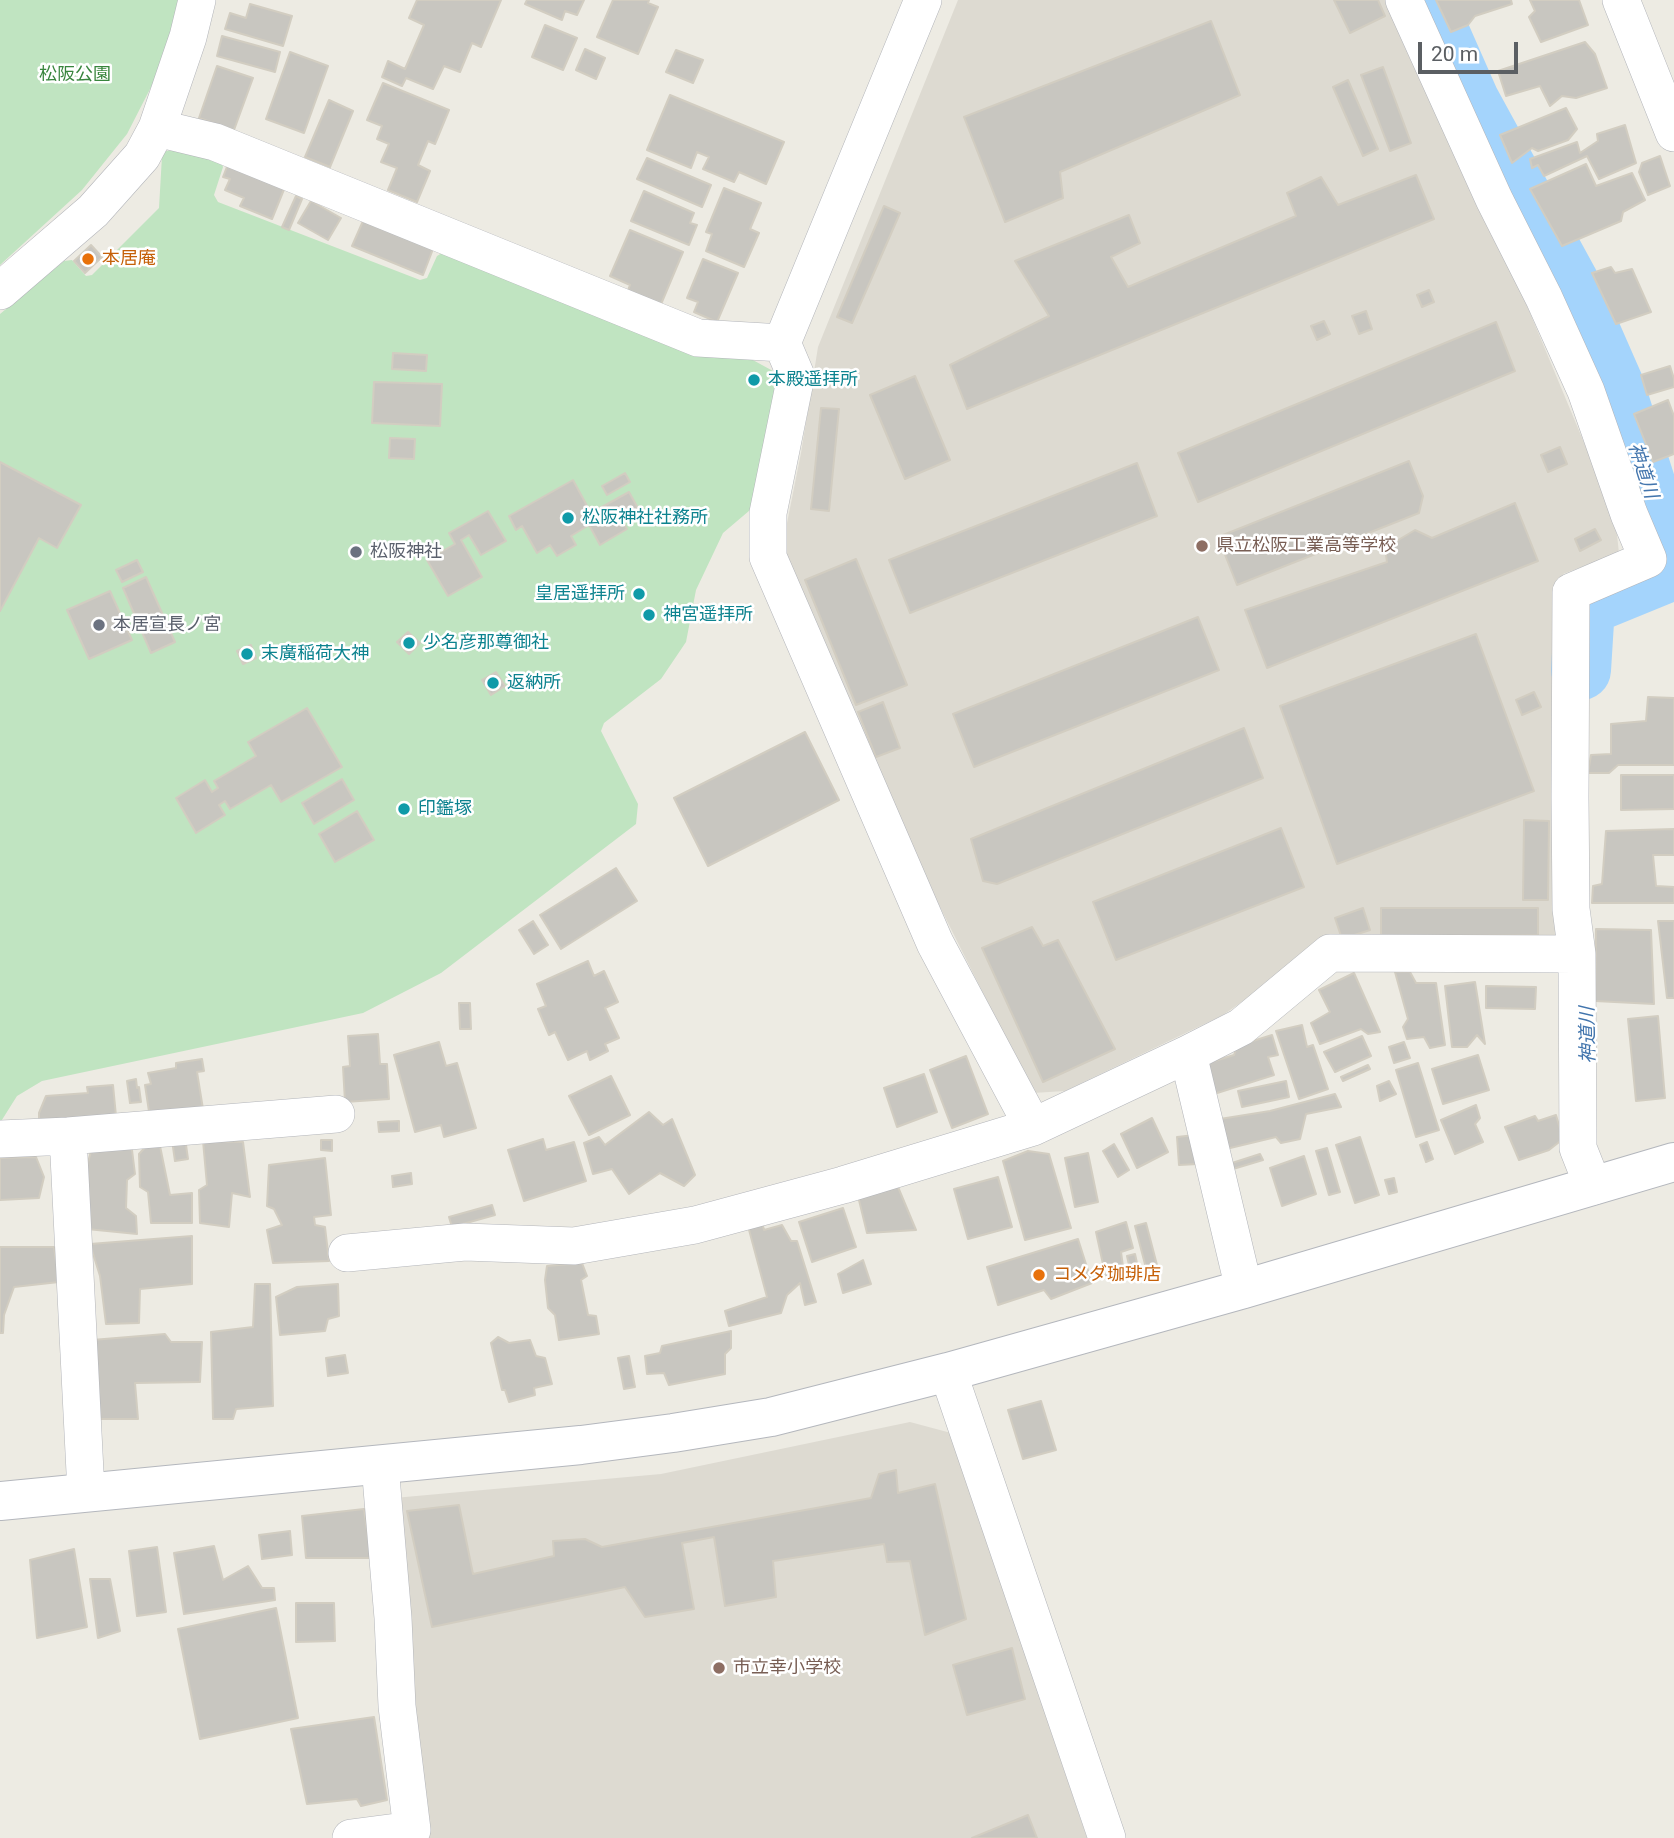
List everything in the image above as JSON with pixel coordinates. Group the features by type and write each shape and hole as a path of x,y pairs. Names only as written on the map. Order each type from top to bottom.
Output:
{"street":[{"path":"0,291 93,211 142,156 157,128 188,37 197,0"},
{"path":"923,0 782,342 796,376 768,513 768,558 935,943 1034,1127"},
{"path":"1404,0 1586,391 1629,514 1648,559 1571,592 1570,825 1572,909 1577,954 1577,1147 1593,1186"},
{"path":"1621,0 1674,133"},
{"path":"157,128 215,142 698,338 782,342"},
{"path":"347,1253 465,1242 574,1246 695,1225 843,1185 1034,1127 1241,1027 1330,953 1577,954"},
{"path":"1188,1054 1244,1289"},
{"path":"0,1139 336,1114"},
{"path":"68,1136 86,1492"},
{"path":"0,1501 582,1445 771,1417 948,1372 1244,1289 1674,1162"},
{"path":"948,1372 1107,1838"},
{"path":"352,1838 412,1830 397,1706 393,1618 380,1465"}],"shaded area":[{"name":"県立松阪工業高等学校","path":"958,0 1393,0 1510,265 1615,517 1619,553 1563,574 1560,943 1313,952 1223,1015 1065,1091 1033,1093 913,853 788,561 784,538 818,347"},
{"name":"市立幸小学校","path":"910,1422 951,1433 1087,1838 424,1838 394,1498 661,1474"}],"green space":[{"name":"松阪公園","path":"0,0 181,0 171,48 127,134 82,190 0,265"},
{"name":"松阪神社","path":"188,148 221,162 223,167 214,195 218,202 420,280 427,278 437,256 442,253 751,359 784,377 756,505 723,533 696,590 686,642 661,679 604,723 601,731 638,804 636,824 441,973 363,1013 42,1081 17,1096 0,1123 0,314 64,261 72,260 86,276 92,275 159,208 162,156 166,151"}],"building":[{"path":"417,0 501,0 481,47 472,43 460,72 444,66 433,89 406,78 402,86 382,77 388,61 405,69 424,25 409,18"},
{"path":"527,0 584,0 577,15 565,11 562,20 525,4"},
{"path":"613,0 649,0 648,3 658,7 638,54 597,37"},
{"path":"1334,0 1378,0 1385,16 1350,33"},
{"path":"1436,0 1511,0 1512,4 1475,16 1468,25 1451,32"},
{"path":"1530,0 1579,0 1588,25 1541,42 1529,17 1535,11"},
{"path":"250,4 292,16 283,46 225,29 230,13 246,18"},
{"path":"1211,21 1240,95 1060,172 1063,198 1005,222 964,117"},
{"path":"545,25 577,38 563,70 532,57"},
{"path":"222,36 280,52 275,72 217,56"},
{"path":"1585,42 1595,54 1607,88 1576,98 1562,96 1550,106 1540,86 1506,96 1498,71"},
{"path":"585,49 605,58 596,79 576,70"},
{"path":"676,50 703,60 693,83 666,72"},
{"path":"290,52 328,66 304,133 266,119"},
{"path":"217,66 253,78 234,130 199,118"},
{"path":"1383,67 1411,143 1390,151 1361,75"},
{"path":"1348,80 1378,149 1363,156 1333,87"},
{"path":"383,83 449,110 435,144 428,141 418,165 430,171 417,202 388,190 397,168 381,162 389,144 377,139 382,126 367,120"},
{"path":"670,95 784,142 766,184 739,172 734,182 703,169 709,157 697,152 691,168 647,150"},
{"path":"329,100 353,111 330,167 305,157"},
{"path":"1566,108 1577,129 1568,140 1538,151 1532,148 1512,163 1500,135"},
{"path":"1625,125 1636,163 1599,179 1587,156 1544,176 1538,165 1532,168 1530,159 1577,142 1580,153 1598,141 1597,134"},
{"path":"1660,156 1670,186 1648,195 1639,172 1642,163"},
{"path":"647,158 711,185 702,207 637,179"},
{"path":"228,164 285,187 272,219 240,206 244,198 225,190 230,179 223,177"},
{"path":"1586,164 1596,186 1632,173 1645,200 1623,212 1621,221 1562,246 1530,189"},
{"path":"1416,175 1434,219 967,409 950,365 1049,316 1015,261 1129,215 1140,243 1111,257 1128,287 1296,216 1287,193 1321,177 1338,205"},
{"path":"724,188 761,203 750,229 759,233 744,267 706,251 712,234 706,232"},
{"path":"644,191 694,213 690,223 697,225 689,245 631,221"},
{"path":"296,196 302,199 289,230 282,227"},
{"path":"311,201 341,218 328,240 298,223"},
{"path":"884,206 900,213 852,323 837,317"},
{"path":"363,221 433,249 423,275 352,246"},
{"path":"630,230 683,252 659,309 626,295 630,285 610,276"},
{"name":"本居庵","path":"91,245 102,257 85,273 74,261"},
{"path":"703,259 738,273 717,322 694,312 698,302 687,298"},
{"path":"1611,267 1615,273 1632,269 1651,312 1616,324 1592,273"},
{"path":"1429,290 1434,302 1422,307 1417,295"},
{"path":"1366,311 1372,329 1359,334 1352,316"},
{"path":"1324,321 1330,334 1317,340 1311,326"},
{"path":"1496,322 1515,371 1198,502 1178,453"},
{"path":"393,353 427,355 426,371 392,369"},
{"path":"1670,366 1674,387 1647,395 1641,375"},
{"path":"915,376 950,460 905,479 870,395"},
{"path":"374,382 442,384 440,426 372,423"},
{"path":"1668,400 1674,416 1674,454 1653,462 1634,414"},
{"path":"821,408 839,409 829,511 811,509"},
{"path":"390,438 415,439 414,459 389,458"},
{"path":"1560,447 1567,464 1548,472 1541,455"},
{"path":"1409,461 1423,496 1419,513 1237,585 1218,537"},
{"path":"0,462 81,505 57,548 39,538 0,611"},
{"path":"1137,463 1157,516 910,613 889,560"},
{"path":"625,473 630,482 607,495 602,486"},
{"name":"松阪神社社務所","path":"573,480 591,513 629,492 639,510 622,520 627,529 600,545 589,525 571,536 576,545 557,556 550,545 537,553 522,526 516,530 509,516"},
{"path":"1515,503 1538,561 1267,668 1245,610 1387,562 1385,548 1415,530 1432,538"},
{"path":"488,511 506,541 481,555 469,535 461,540 482,577 448,596 427,560 455,544 449,533"},
{"path":"1595,529 1601,540 1580,551 1575,539"},
{"path":"856,559 907,685 856,705 805,580"},
{"path":"137,560 143,572 122,582 116,570"},
{"path":"146,577 175,642 151,653 123,588"},
{"name":"本居宣長ノ宮","path":"110,591 132,640 89,659 67,610"},
{"path":"1198,617 1219,670 974,767 953,714"},
{"name":"少名彦那尊御社","path":"408,632 420,643 409,654 397,642"},
{"path":"1476,634 1534,791 1337,864 1280,706"},
{"name":"末廣稲荷大神","path":"251,645 256,658 243,664 237,651"},
{"name":"返納所","path":"496,672 505,686 491,695 482,680"},
{"path":"1534,692 1541,707 1522,715 1516,700"},
{"path":"1648,697 1674,698 1674,765 1618,765 1609,773 1588,773 1591,755 1611,754 1611,724 1646,721"},
{"path":"883,702 900,748 876,757 858,712"},
{"path":"307,708 342,767 281,802 271,785 230,809 225,801 219,805 225,815 196,833 176,798 205,780 212,792 218,788 214,781 256,756 248,742"},
{"path":"1244,728 1263,778 997,884 983,881 971,839"},
{"path":"805,732 839,800 708,866 674,798"},
{"path":"1621,775 1674,775 1674,809 1621,810"},
{"path":"342,779 354,800 314,824 302,803"},
{"path":"357,811 374,840 335,862 319,834"},
{"path":"1524,820 1549,821 1548,900 1523,900"},
{"path":"1281,828 1304,887 1116,960 1093,902"},
{"path":"1674,829 1674,855 1653,855 1656,886 1674,887 1674,903 1592,903 1593,886 1602,884 1606,831"},
{"path":"616,868 637,901 561,949 540,915"},
{"path":"1363,908 1370,930 1342,939 1335,918"},
{"path":"1381,908 1538,908 1538,935 1381,935"},
{"path":"533,921 548,945 534,954 519,930"},
{"path":"1658,921 1674,921 1674,998 1667,998"},
{"path":"1032,927 1043,946 1058,940 1115,1049 1043,1082 982,948"},
{"path":"1596,929 1651,930 1654,1004 1595,1001"},
{"path":"588,961 594,976 604,971 618,1002 605,1008 619,1038 605,1044 608,1051 590,1060 587,1051 568,1060 555,1032 549,1035 538,1009 546,1006 537,984"},
{"path":"1395,972 1410,972 1416,983 1436,983 1445,1045 1430,1048 1424,1037 1407,1039 1403,1027 1408,1019"},
{"path":"1354,973 1380,1032 1368,1034 1361,1029 1320,1044 1311,1023 1330,1012 1319,990"},
{"path":"1475,982 1485,1044 1477,1035 1467,1047 1452,1047 1445,986"},
{"path":"1486,986 1536,987 1535,1009 1486,1008"},
{"path":"459,1003 470,1003 471,1029 460,1029"},
{"path":"1658,1016 1665,1098 1636,1101 1628,1019"},
{"path":"1302,1025 1307,1047 1313,1045 1328,1089 1299,1099 1276,1031"},
{"path":"378,1034 380,1064 387,1064 389,1099 345,1102 343,1067 350,1066 348,1036"},
{"path":"1272,1035 1278,1055 1268,1057 1274,1075 1214,1094 1205,1064 1234,1055 1237,1046"},
{"path":"1362,1036 1371,1056 1335,1072 1324,1052"},
{"path":"439,1042 446,1066 457,1063 476,1128 444,1137 441,1125 415,1132 394,1055"},
{"path":"1404,1042 1410,1058 1394,1063 1389,1047"},
{"path":"1478,1055 1489,1090 1443,1104 1432,1069"},
{"path":"966,1056 988,1114 952,1128 930,1070"},
{"path":"202,1059 204,1071 197,1072 203,1109 150,1118 145,1085 151,1084 148,1073 176,1068 176,1063"},
{"path":"1418,1063 1439,1130 1416,1137 1396,1070"},
{"path":"1368,1065 1370,1069 1343,1081 1341,1077"},
{"path":"924,1074 937,1112 897,1127 884,1088"},
{"path":"611,1076 630,1115 589,1135 569,1096"},
{"path":"136,1079 141,1102 130,1103 127,1081"},
{"path":"1286,1081 1289,1097 1242,1107 1238,1091"},
{"path":"1389,1081 1396,1094 1380,1101 1377,1086"},
{"path":"113,1085 116,1116 39,1121 39,1113 46,1096 88,1093 87,1087"},
{"path":"1335,1094 1341,1107 1306,1114 1300,1139 1281,1143 1276,1137 1226,1149 1220,1119 1270,1111"},
{"path":"1476,1105 1480,1118 1475,1124 1483,1142 1455,1154 1441,1120"},
{"path":"649,1112 663,1125 672,1119 695,1175 684,1186 660,1173 629,1194 612,1169 593,1174 584,1143 599,1137 605,1145"},
{"path":"1556,1115 1563,1139 1549,1150 1519,1160 1505,1127 1535,1116 1538,1121"},
{"path":"1152,1118 1168,1152 1137,1168 1121,1134"},
{"path":"399,1121 399,1131 379,1132 378,1122"},
{"path":"1195,1135 1198,1164 1179,1165 1177,1137"},
{"path":"1360,1137 1379,1195 1355,1203 1336,1145"},
{"path":"185,1138 188,1159 175,1161 172,1140"},
{"path":"543,1139 546,1150 574,1142 586,1181 524,1201 508,1150"},
{"path":"94,1140 131,1142 135,1174 127,1180 126,1208 136,1216 137,1234 87,1229 83,1181"},
{"path":"321,1140 332,1140 332,1151 321,1150"},
{"path":"203,1141 243,1142 250,1197 232,1193 229,1227 200,1223 199,1190 207,1185"},
{"path":"1427,1142 1433,1159 1426,1162 1420,1145"},
{"path":"149,1143 160,1146 170,1195 192,1193 192,1223 151,1223 148,1192 140,1187 139,1154"},
{"path":"1114,1144 1129,1170 1118,1177 1103,1151"},
{"path":"1327,1148 1340,1192 1329,1195 1316,1151"},
{"path":"1028,1151 1049,1154 1071,1228 1025,1240 1003,1161"},
{"path":"1088,1153 1098,1202 1075,1207 1065,1158"},
{"path":"1260,1154 1263,1160 1233,1169 1232,1163"},
{"path":"1304,1156 1316,1194 1282,1206 1270,1168"},
{"path":"36,1157 44,1177 39,1198 0,1200 0,1158"},
{"path":"325,1158 331,1215 314,1217 315,1225 325,1227 329,1261 273,1263 267,1230 282,1225 274,1209 267,1206 269,1165"},
{"path":"411,1173 412,1184 393,1187 392,1176"},
{"path":"998,1177 1012,1227 968,1239 954,1189"},
{"path":"1394,1178 1397,1192 1389,1194 1385,1180"},
{"path":"898,1187 916,1230 867,1233 858,1196"},
{"path":"492,1205 495,1215 452,1227 449,1217"},
{"path":"843,1208 856,1247 812,1262 799,1222"},
{"path":"762,1222 764,1230 782,1225 791,1241 797,1241 816,1302 805,1305 800,1283 787,1295 781,1313 729,1326 725,1311 767,1297 748,1226"},
{"path":"1126,1222 1133,1248 1121,1252 1124,1274 1106,1278 1096,1232"},
{"path":"1146,1223 1157,1265 1146,1268 1135,1226"},
{"path":"192,1236 192,1284 140,1289 139,1323 106,1324 100,1276 90,1244"},
{"name":"コメダ珈琲店","path":"1078,1239 1092,1283 1051,1299 1044,1290 998,1305 987,1267"},
{"path":"0,1247 54,1247 59,1282 14,1287 4,1315 3,1333 0,1333"},
{"path":"1135,1254 1139,1272 1131,1274 1127,1256"},
{"path":"863,1260 871,1284 843,1293 838,1274"},
{"path":"582,1263 587,1276 581,1280 588,1315 596,1316 599,1334 559,1340 555,1315 548,1308 545,1280 547,1266"},
{"path":"255,1284 270,1284 273,1406 236,1409 233,1419 213,1419 211,1332 253,1327"},
{"path":"338,1284 339,1316 328,1319 325,1331 280,1335 276,1297 297,1287"},
{"path":"731,1331 731,1348 725,1354 725,1374 669,1385 664,1373 647,1374 645,1356 660,1353 662,1346"},
{"path":"165,1334 171,1342 202,1342 200,1382 135,1383 138,1419 96,1419 92,1340"},
{"path":"498,1337 509,1343 530,1340 536,1356 545,1358 552,1384 534,1388 535,1395 509,1402 505,1390 502,1390 491,1343"},
{"path":"345,1355 348,1373 328,1376 326,1358"},
{"path":"629,1356 635,1387 624,1389 618,1358"},
{"path":"1041,1401 1056,1450 1023,1459 1008,1410"},
{"path":"896,1470 898,1493 935,1484 966,1619 925,1635 910,1561 887,1562 884,1544 773,1561 776,1597 725,1606 714,1537 682,1543 694,1609 645,1617 625,1587 432,1627 407,1511 459,1505 473,1574 554,1556 553,1541 585,1539 602,1547 871,1498 879,1474"},
{"path":"364,1509 371,1558 306,1558 302,1516"},
{"path":"290,1531 292,1555 262,1559 259,1535"},
{"path":"214,1546 223,1580 248,1566 262,1588 274,1588 275,1600 184,1614 174,1553"},
{"path":"157,1547 166,1612 137,1616 129,1551"},
{"path":"74,1549 87,1627 37,1638 30,1560"},
{"path":"90,1579 110,1579 120,1631 98,1638"},
{"path":"296,1603 334,1603 335,1641 296,1642"},
{"path":"276,1608 298,1718 200,1739 178,1629"},
{"path":"1012,1648 1025,1699 967,1715 953,1665"},
{"path":"374,1717 387,1800 361,1806 357,1799 307,1804 291,1729"},
{"path":"1028,1815 1037,1838 972,1838"}],"waterway":[{"name":"神道川","path":"1425,0 1470,102 1569,283 1615,388 1673,570 1585,606 1581,670"}],"place":[{"name":"本居庵","path":"88,259"},
{"name":"本殿遥拝所","path":"754,380"},
{"name":"松阪神社社務所","path":"568,518"},
{"name":"県立松阪工業高等学校","path":"1202,546"},
{"name":"松阪神社","path":"356,552"},
{"name":"皇居遥拝所","path":"639,594"},
{"name":"神宮遥拝所","path":"649,615"},
{"name":"本居宣長ノ宮","path":"99,625"},
{"name":"少名彦那尊御社","path":"409,643"},
{"name":"末廣稲荷大神","path":"247,654"},
{"name":"返納所","path":"493,683"},
{"name":"印鑑塚","path":"404,809"},
{"name":"コメダ珈琲店","path":"1039,1275"},
{"name":"市立幸小学校","path":"719,1668"}]}
